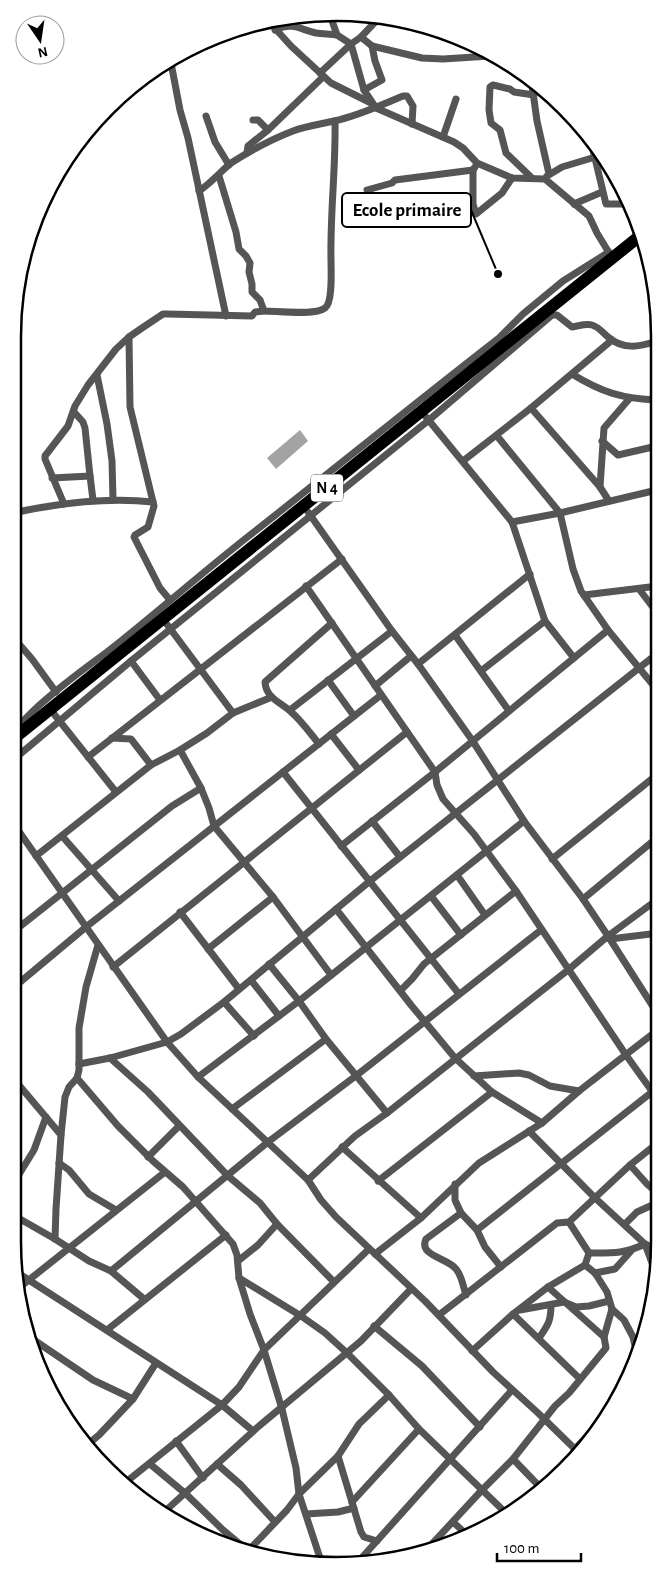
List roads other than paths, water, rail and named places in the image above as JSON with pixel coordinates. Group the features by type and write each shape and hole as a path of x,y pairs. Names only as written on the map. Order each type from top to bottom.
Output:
{"highway":[{"name":"N 4","path":"21,732 163,619 307,511 425,415 611,256 635,240"}],"street":[{"path":"332,21 337,35"},
{"path":"248,153 248,146 268,130 351,44 361,38 374,24"},
{"path":"276,27 294,26 315,33 337,35 351,44 364,90 375,106"},
{"path":"274,27 322,75 338,88 359,96 375,106 443,137 463,148 477,163 512,178 547,177 562,167 596,158"},
{"path":"361,38 372,46 433,59 480,57"},
{"path":"364,90 382,80 372,46"},
{"path":"172,67 226,316"},
{"path":"532,178 506,153 500,130 491,123 488,110 490,87 493,85 510,89 514,92 534,95"},
{"path":"21,723 56,692 258,528 499,338 523,314 563,281 611,256 597,233 591,218 547,177 533,90"},
{"path":"199,191 219,176 229,165 248,153 294,131 335,121 403,96 406,96 413,106 412,124"},
{"path":"443,137 456,99"},
{"path":"206,116 215,142 229,165"},
{"path":"253,120 258,120 268,130"},
{"path":"64,504 52,478 45,456 68,426 81,396 116,349 129,337 163,314 253,316 255,312 264,311 314,312 322,310 328,304 331,281 330,242 335,121"},
{"path":"599,162 602,192 607,204 621,204"},
{"path":"477,163 473,170 476,214 502,193 512,178"},
{"path":"367,190 392,183 395,180 473,170"},
{"path":"219,176 236,232 239,249 246,256 250,264 249,272 252,292 260,300 264,311"},
{"path":"574,204 602,192"},
{"path":"574,658 545,620 512,522 425,415 552,315 557,315 572,327 590,324 596,326 612,340 623,346 640,346 651,343"},
{"path":"129,337 130,407 154,509 148,527 134,537 160,588 170,600"},
{"path":"463,461 532,408 612,340"},
{"path":"572,374 602,391 630,398 651,400"},
{"path":"97,375 112,461 113,499"},
{"path":"600,487 604,428 630,398"},
{"path":"532,408 600,487 609,501"},
{"path":"74,412 85,428 93,500"},
{"path":"497,436 560,513 573,570 584,595 608,630 651,681"},
{"path":"602,441 618,455 651,447"},
{"path":"52,478 90,476"},
{"path":"512,522 560,513 651,491"},
{"path":"21,511 93,500 113,499 153,502"},
{"path":"21,752 172,629 307,511 472,740 524,822 583,899 651,1003"},
{"path":"88,757 342,559"},
{"path":"418,664 530,574"},
{"path":"306,586 435,772 437,785 443,799 516,891 651,1091"},
{"path":"584,595 651,587"},
{"path":"639,590 651,605"},
{"path":"163,619 233,713"},
{"path":"481,671 545,620"},
{"path":"319,744 290,710 272,697 265,685 267,680 332,623"},
{"path":"341,846 435,772 608,630"},
{"path":"290,710 392,631"},
{"path":"455,634 509,711"},
{"path":"21,647 56,692"},
{"path":"375,686 411,656"},
{"path":"79,1064 110,1058 167,1042 181,1034 224,1002 370,881 651,659"},
{"path":"131,661 160,700"},
{"path":"328,680 354,716"},
{"path":"21,981 86,927 381,695"},
{"path":"36,856 151,764 180,750 207,733 233,713 272,697"},
{"path":"50,709 116,792"},
{"path":"113,966 407,732"},
{"path":"331,734 359,770"},
{"path":"112,738 131,739 151,764"},
{"path":"180,750 201,788 214,826 273,897 331,975"},
{"path":"283,772 459,994"},
{"path":"552,859 651,780"},
{"path":"21,926 172,806 201,788"},
{"path":"372,821 400,857"},
{"path":"198,1077 280,1016 524,822"},
{"path":"21,835 167,1042 198,1077 308,1180 336,1216 439,1315 512,1390 575,1448"},
{"path":"62,836 119,901"},
{"path":"583,899 651,843"},
{"path":"457,875 484,915"},
{"path":"401,990 424,964 516,891"},
{"path":"431,896 461,935"},
{"path":"208,949 273,897"},
{"path":"308,1180 342,1147 651,904"},
{"path":"336,909 455,1058 492,1092 542,1123"},
{"path":"180,912 239,989"},
{"path":"111,1271 268,1142 357,1075 541,930"},
{"path":"609,937 651,934"},
{"path":"55,1239 65,1097 69,1087 77,1078 79,1064 78,1037 86,987 98,945"},
{"path":"269,964 326,1039 387,1113"},
{"path":"251,980 280,1016"},
{"path":"224,1002 254,1036"},
{"path":"129,1480 222,1405 239,1387 264,1350 334,1282 372,1251 420,1218 455,1184 489,1155 542,1123 579,1090 651,1035"},
{"path":"232,1109 326,1039"},
{"path":"110,1058 148,1092 228,1176 260,1203 334,1282"},
{"path":"474,1076 529,1074 550,1086 579,1090"},
{"path":"77,1078 118,1126 148,1157 183,1187 233,1244 238,1262 239,1278 282,1409 296,1468 299,1494 319,1556"},
{"path":"21,1088 61,1135"},
{"path":"378,1181 492,1092"},
{"path":"477,1230 651,1093"},
{"path":"21,1171 34,1150 46,1117"},
{"path":"148,1157 179,1126"},
{"path":"529,1131 594,1197 645,1244 651,1247"},
{"path":"342,1147 420,1218"},
{"path":"439,1315 557,1222 569,1222 594,1197 651,1148"},
{"path":"59,1163 69,1170 89,1194 116,1210"},
{"path":"630,1165 651,1187"},
{"path":"24,1284 68,1247 165,1172"},
{"path":"455,1184 455,1200 460,1213 477,1230 486,1247 501,1267"},
{"path":"625,1224 637,1212 651,1206"},
{"path":"460,1213 426,1239 424,1248 456,1268 466,1295"},
{"path":"21,1220 55,1239 88,1261 111,1271 144,1299"},
{"path":"569,1222 589,1253"},
{"path":"238,1262 278,1224"},
{"path":"107,1330 226,1235"},
{"path":"589,1253 631,1251 645,1244"},
{"path":"645,1244 650,1258"},
{"path":"595,1273 614,1269 631,1251"},
{"path":"472,1351 515,1312 548,1287 585,1265 589,1253"},
{"path":"585,1265 595,1273 607,1292 612,1309 624,1320 634,1344"},
{"path":"23,1277 222,1405 253,1431"},
{"path":"239,1278 319,1328 347,1353 419,1429 502,1509"},
{"path":"548,1287 604,1337"},
{"path":"168,1509 253,1431 282,1409 347,1353 411,1288"},
{"path":"515,1312 564,1302 576,1307 609,1301"},
{"path":"539,1338 549,1325 551,1305"},
{"path":"435,1540 513,1459 555,1406 569,1393 606,1348 604,1337 612,1309"},
{"path":"515,1312 580,1379"},
{"path":"374,1326 422,1366 480,1427"},
{"path":"38,1343 93,1380 133,1399"},
{"path":"92,1441 133,1399 156,1363"},
{"path":"364,1555 512,1390"},
{"path":"253,1545 287,1510 299,1494 338,1456 359,1424 389,1396"},
{"path":"306,1514 338,1512 353,1505 419,1429"},
{"path":"176,1441 203,1478"},
{"path":"338,1456 364,1536 377,1541"},
{"path":"513,1459 537,1484"},
{"path":"150,1464 236,1540"},
{"path":"217,1464 241,1485 275,1522"},
{"path":"453,1522 461,1530"}],"place":[{"name":"Ecole primaire","path":"498,274"}]}
